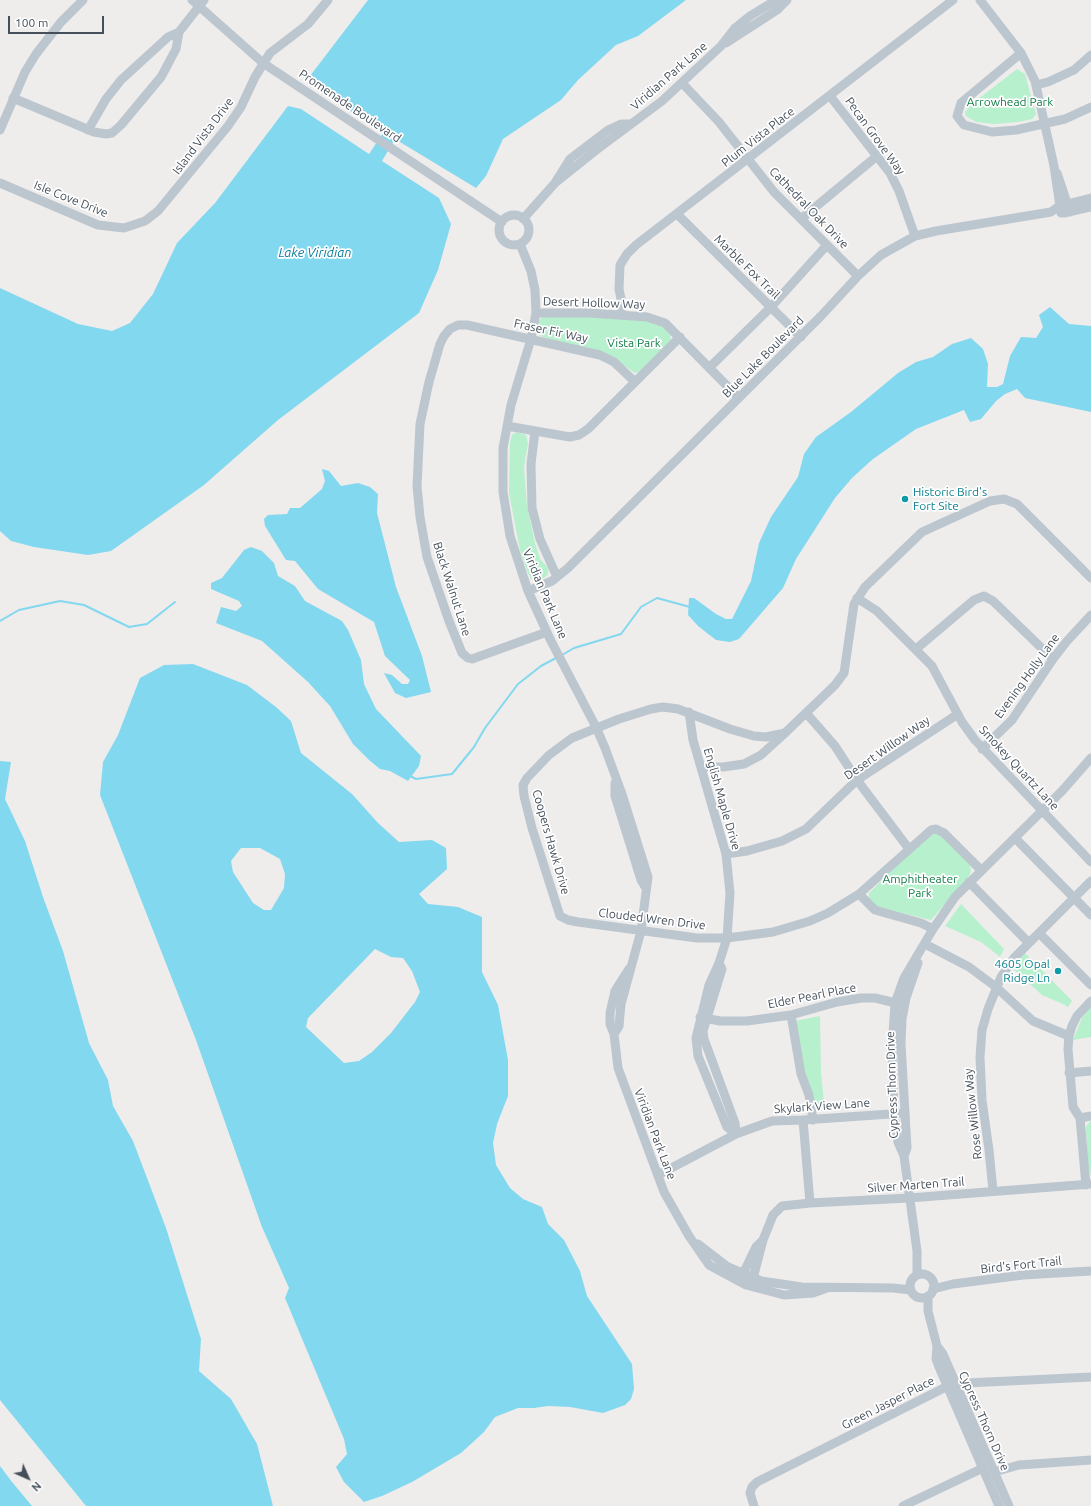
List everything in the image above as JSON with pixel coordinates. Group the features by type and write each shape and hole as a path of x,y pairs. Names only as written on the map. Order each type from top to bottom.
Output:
{"street":[{"path":"0,130 25,72 40,48 61,22 83,0"},
{"name":"Island Vista Drive","path":"134,226 145,221 158,211 228,126 246,98 263,63 277,47 308,24 328,0"},
{"name":"Viridian Park Lane","path":"722,46 735,28 750,16 773,2 783,0"},
{"name":"Viridian Park Lane","path":"523,218 555,183 570,159 588,143 608,130 621,124 631,124 682,82 722,46 777,10 787,0"},
{"name":"Plum Vista Place","path":"620,315 622,304 619,273 622,261 636,245 953,0"},
{"path":"980,0 1028,64 1036,85 1046,124 1060,210"},
{"path":"13,98 88,130 106,134 116,130 166,71 178,41 179,32 198,2"},
{"name":"Promenade Boulevard","path":"198,2 263,63 502,222"},
{"path":"88,130 106,99 121,80 168,37 179,32"},
{"path":"1021,53 961,103 957,116 964,125 992,132 1016,130 1066,119 1091,106"},
{"path":"1036,85 1048,82 1074,70 1091,55"},
{"name":"Cathedral Oak Drive","path":"682,82 719,122 774,192 858,276"},
{"name":"Pecan Grove Way","path":"830,96 890,173 899,191 915,236"},
{"path":"801,219 877,156"},
{"path":"1054,166 1070,208"},
{"name":"Isle Cove Drive","path":"0,183 98,225 116,228 134,226"},
{"name":"Blue Lake Boulevard","path":"1070,208 1091,198"},
{"name":"Blue Lake Boulevard","path":"528,591 557,577 574,563 801,337 858,276 881,255 915,236 936,231 1070,208 1091,207"},
{"name":"Marble Fox Trail","path":"677,214 801,337"},
{"path":"512,216 523,218 528,225 529,232 526,239 520,244 511,245 504,241 499,230 502,222 512,216"},
{"name":"Viridian Park Lane","path":"520,244 534,284 536,313 531,339 512,400 503,448 504,506 513,550 528,591 551,641 596,727 615,779 615,796 641,880 646,888 641,931 630,967 618,985 612,1002 610,1024 614,1034 620,1076 664,1192 689,1236 741,1278 784,1295 796,1296 813,1293 827,1288 893,1288 900,1284 911,1287"},
{"path":"710,368 771,307 827,245"},
{"name":"Desert Hollow Way","path":"536,313 590,313 647,317 666,323 739,398"},
{"name":"Fraser Fir Way","path":"453,327 467,325 600,355 614,362 635,382"},
{"name":"Black Walnut Lane","path":"453,327 444,336 435,361 425,399 419,436 418,502 423,538 431,569 460,649 468,658 476,658 547,632"},
{"path":"507,426 570,437 579,435 588,429 680,337"},
{"path":"535,431 531,464 532,508 540,539 557,577"},
{"path":"701,767 723,767 744,764 762,755 835,685 844,673 848,655 852,612 857,598 874,577 922,532 938,523 990,501 1004,499 1017,504 1091,578"},
{"path":"916,649 974,600 984,596 993,600 1053,659"},
{"name":"Smokey Quartz Lane","path":"857,598 877,611 932,666 958,714 982,749 1091,862"},
{"name":"Evening Holly Lane","path":"982,749 1012,720 1053,659 1091,615"},
{"name":"Coopers Hawk Drive","path":"560,916 532,828 524,796 523,785 534,770 564,744 596,727 657,708 668,708 689,712 730,729 754,736 766,737 785,733"},
{"name":"English Maple Drive","path":"689,712 693,740 726,854 730,892 727,938 719,963 722,969 720,978 696,1038 698,1056 727,1127 736,1134"},
{"path":"806,714 835,746 857,780 909,849"},
{"name":"Desert Willow Way","path":"726,854 747,851 782,841 806,829 857,780 958,714"},
{"name":"Cypress Thorn Drive","path":"920,1274 904,1156 898,1142 894,1114 892,1048 895,1003 904,978 943,912 969,882 1042,812 1081,771 1091,758"},
{"name":"Clouded Wren Drive","path":"560,916 568,920 578,922 684,937 727,938 763,934 791,927 828,913 859,894 909,849 924,833 936,829 944,833 981,870"},
{"path":"1015,838 1091,915"},
{"name":"Rose Willow Way","path":"993,1191 982,1100 980,1057 982,1030 996,987 1011,962 1028,942 1091,881"},
{"path":"969,882 1028,942"},
{"path":"859,894 875,910 921,923 933,929"},
{"path":"1039,933 1091,985"},
{"path":"925,944 969,967 996,987 1033,1021 1068,1036"},
{"name":"Cypress Thorn Drive","path":"904,1156 907,1148 901,1044 905,1005 915,970 925,944"},
{"name":"Elder Pearl Place","path":"703,1018 720,1021 747,1021 791,1015 837,1002 861,998 874,998 905,1005"},
{"path":"1089,1184 1080,1118 1073,1107 1069,1073 1068,1036 1077,1016 1091,1000"},
{"path":"791,1015 801,1074 809,1095 813,1120"},
{"path":"1069,1073 1091,1071"},
{"name":"Skylark View Lane","path":"658,1176 736,1134 772,1121 813,1120 905,1113"},
{"path":"1080,1118 1091,1116"},
{"path":"803,1120 810,1203"},
{"name":"Silver Marten Trail","path":"751,1282 763,1240 776,1210 782,1206 1089,1184"},
{"name":"Silver Marten Trail","path":"741,1278 756,1247 763,1240"},
{"name":"Bird's Fort Trail","path":"928,1291 953,1284 1024,1275 1091,1271"},
{"path":"920,1274 911,1287 928,1291"},
{"path":"920,1274 928,1291"},
{"name":"Cypress Thorn Drive","path":"928,1291 928,1311 937,1346 936,1359 994,1472 1009,1506"},
{"name":"Green Jasper Place","path":"754,1506 750,1493 752,1487 757,1482 951,1386 1043,1378 1091,1377"},
{"name":"Cypress Thorn Drive","path":"951,1386 999,1506"},
{"path":"994,1472 1019,1465 1091,1460"},
{"path":"903,1506 983,1468"}],"green space":[{"name":"Arrowhead Park","path":"1017,69 1025,74 1036,114 1032,119 994,124 976,122 966,116 965,112 973,103"},
{"name":"Vista Park","path":"546,315 649,320 664,327 670,334 671,341 645,369 635,373 625,366 580,347 542,337 537,331 539,320"},
{"path":"516,432 526,435 528,443 524,467 527,506 540,559 548,568 548,574 543,579 536,581 531,579 520,550 509,493 510,442 512,435"},
{"name":"Amphitheater Park","path":"930,833 940,834 970,865 970,875 931,920 878,907 869,898 869,893"},
{"path":"961,904 1004,949 1000,957 981,942 945,926"},
{"path":"1025,953 1072,1001 1068,1007 1042,995 1012,968"},
{"path":"1091,1007 1091,1037 1073,1040 1082,1018"},
{"path":"820,1016 821,1072 824,1103 809,1104 790,1022"},
{"path":"1091,1120 1091,1176 1088,1165 1086,1127"}],"water":[{"name":"Lake Viridian","path":"368,0 686,0 638,36 616,45 578,80 561,100 503,139 486,176 476,188 395,139 382,161 439,198 451,224 438,270 419,313 278,420 204,485 111,551 88,555 34,547 11,541 0,531 0,288 78,324 112,331 130,323 153,294 177,243 215,203 288,106 301,109 369,154 383,133 316,88 310,76"},
{"path":"1050,307 1069,324 1091,326 1091,412 1025,398 1017,389 1005,394 996,401 981,419 970,422 964,410 916,429 873,459 852,478 835,498 796,559 783,588 739,639 730,642 716,640 698,626 688,615 689,598 694,598 716,614 726,619 732,619 751,581 759,543 771,517 798,477 804,454 816,437 851,412 898,373 916,362 933,357 952,344 971,338 983,349 988,364 987,387 997,387 1003,384 1010,356 1021,337 1036,338 1043,327 1039,315"},
{"path":"322,469 329,471 341,486 358,483 370,487 378,494 377,513 396,587 422,656 431,692 406,698 395,693 384,673 392,675 402,684 408,684 410,680 385,656 374,622 318,589 295,561 286,560 265,526 264,519 268,515 287,514 290,508 300,508 322,489 325,481"},
{"path":"251,547 262,551 274,563 278,576 295,586 305,601 342,621 348,630 361,660 364,684 376,709 421,756 419,766 408,781 390,771 380,769 369,760 353,744 330,706 308,682 262,641 216,623 221,607 236,611 242,606 239,601 211,589 211,583 222,578 244,550"},
{"path":"193,664 247,685 276,707 291,721 301,753 352,794 378,823 399,842 432,840 446,848 447,869 419,894 428,904 458,907 482,917 482,972 498,1005 508,1060 508,1096 497,1124 493,1143 496,1165 510,1188 523,1199 542,1207 548,1224 564,1240 580,1271 587,1296 632,1364 634,1389 631,1399 625,1405 603,1413 570,1407 548,1406 518,1408 495,1417 484,1432 461,1453 412,1482 382,1496 364,1502 344,1482 336,1467 347,1454 344,1439 285,1298 289,1288 262,1227 196,1040 100,795 103,762 118,735 140,678 164,665","holes":["241,848 260,848 280,859 285,874 284,888 271,910 264,910 253,903 233,872 231,861","375,949 391,957 403,958 412,971 420,992 415,1002 391,1033 372,1052 359,1061 344,1063 306,1027 308,1018"]},
{"path":"0,761 11,762 5,799 25,841 43,897 63,951 89,1043 108,1080 113,1106 133,1141 166,1228 201,1339 199,1371 231,1399 257,1444 273,1506 86,1506 0,1400"},
{"path":"0,1466 12,1482 32,1506 0,1506"}],"waterway":[{"path":"562,655 574,648 621,634 641,607 657,598 690,607"},
{"path":"0,621 19,610 60,601 84,605 129,627 147,624 175,602"},
{"path":"410,776 416,779 452,774 474,747 485,728 518,684 541,666 556,658"}],"place":[{"name":"Historic Bird's Fort Site","path":"905,499"},
{"name":"4605 Opal Ridge Ln","path":"1058,971"}]}
